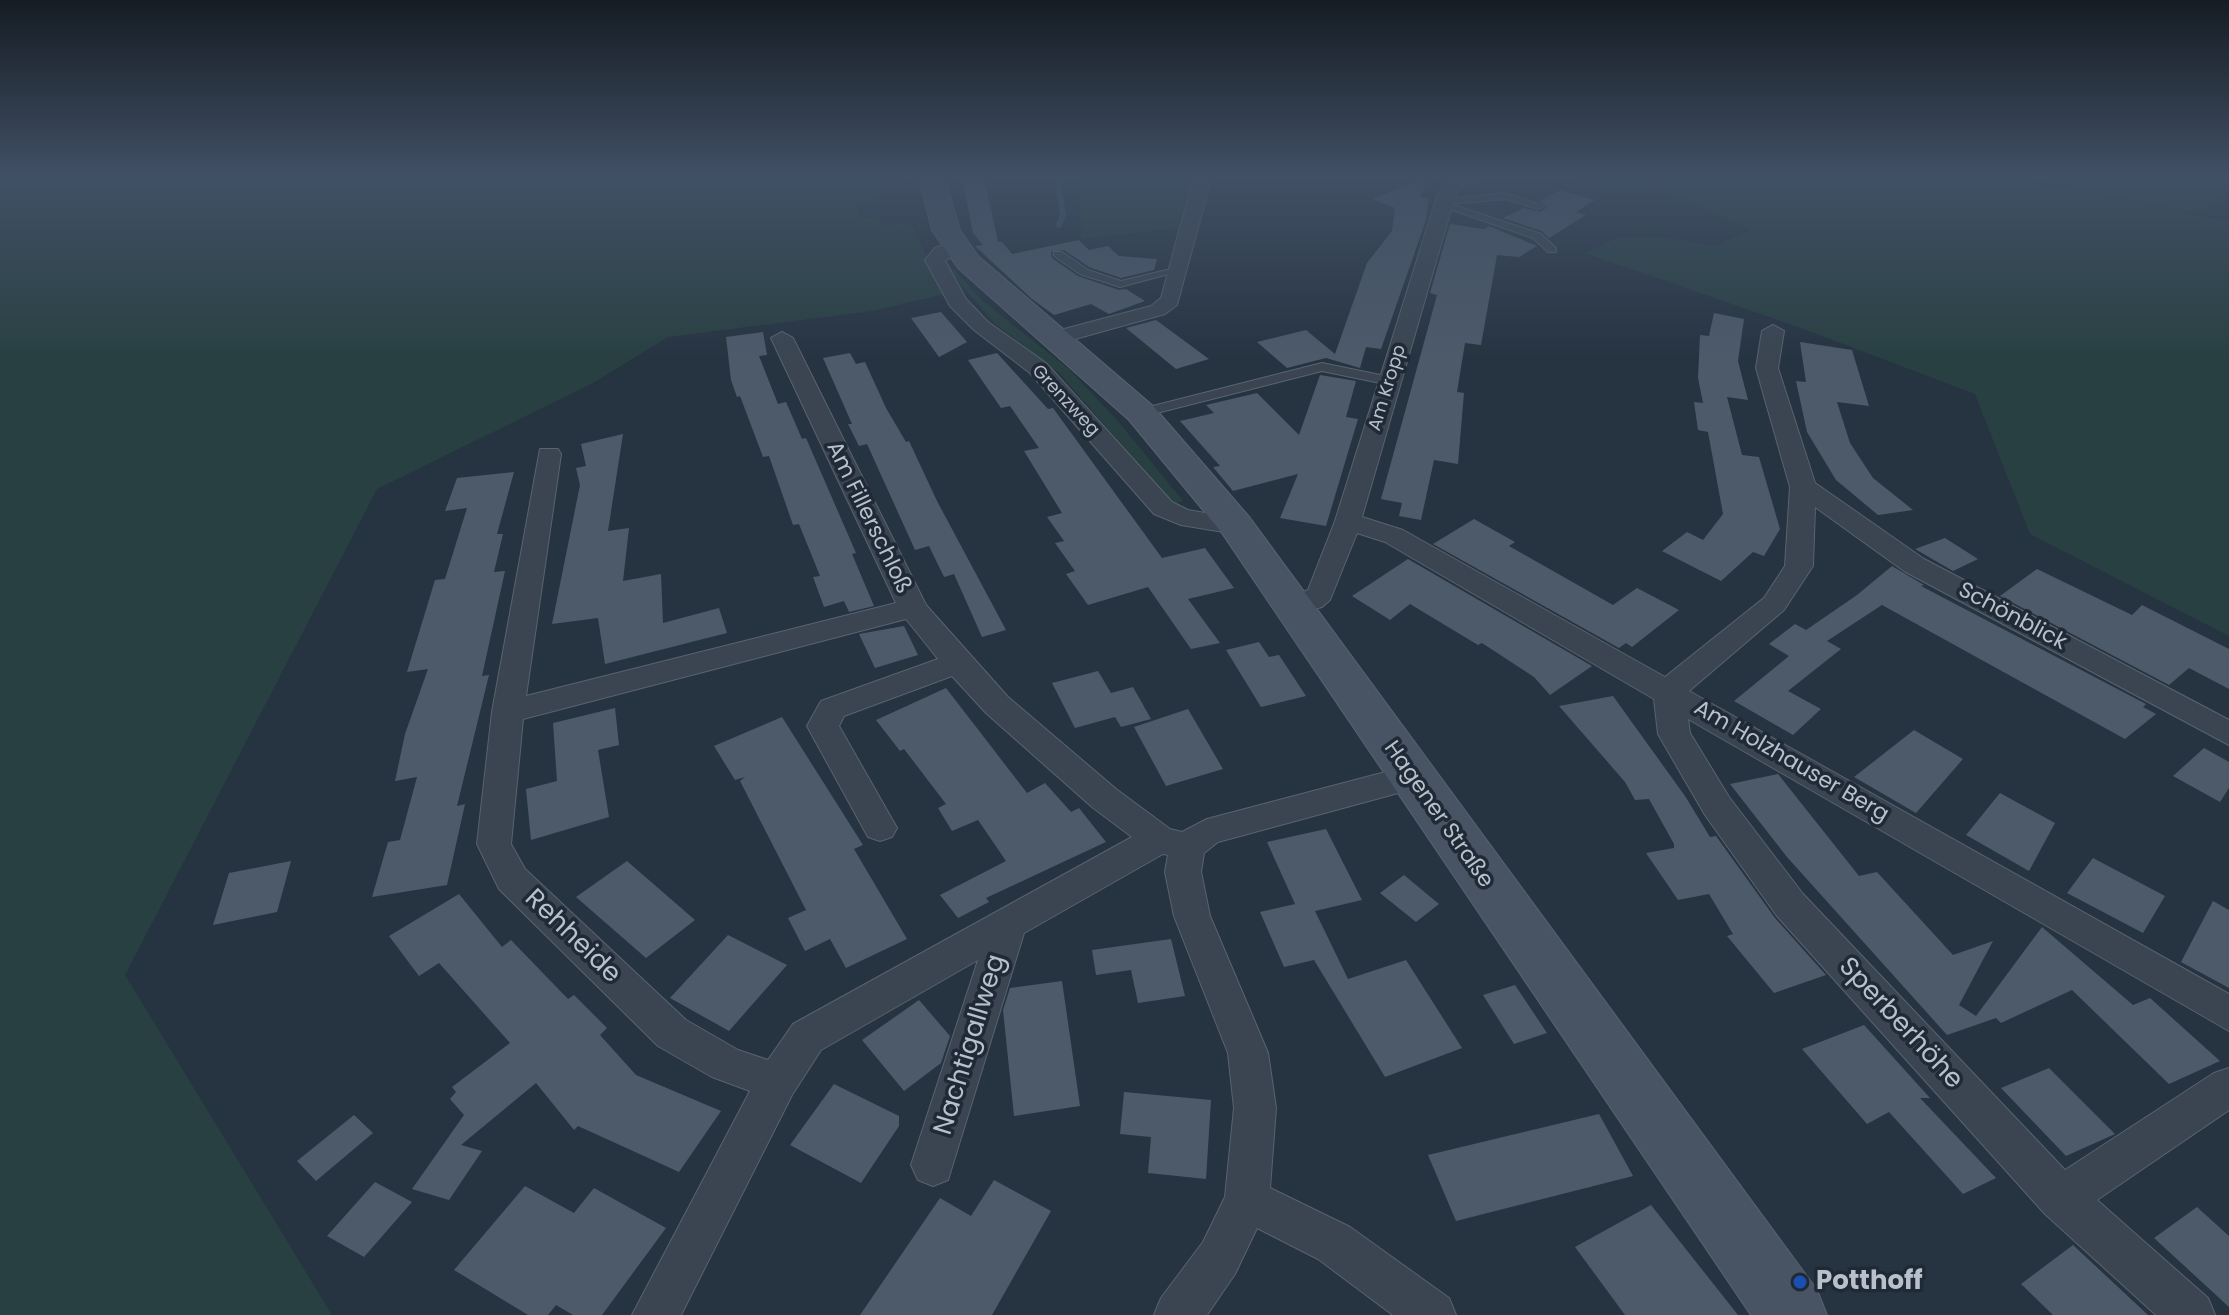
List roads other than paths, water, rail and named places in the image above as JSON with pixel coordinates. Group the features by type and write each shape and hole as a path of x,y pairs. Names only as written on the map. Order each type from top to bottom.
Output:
{"main road":[{"name":"Hagener Straße","path":"951,237 978,272 1141,413 1236,526 1792,1315"}],"street":[{"path":"1057,338 1158,310 1170,301 1187,237"},
{"name":"Am Kropp","path":"1293,606 1312,601 1320,594 1348,521 1434,237"},
{"name":"Grenzweg","path":"956,247 942,252 935,260 957,302 981,326 1038,368 1163,508 1181,517 1236,526"},
{"path":"1669,691 1774,604 1799,566 1803,487 1767,368 1773,331"},
{"name":"Am Fillerschloß","path":"788,350 913,608 957,663 997,705 1104,798 1173,843"},
{"name":"Rehheide","path":"549,454 508,712 494,844 512,879 672,1033 726,1064 777,1082"},
{"name":"Schönblick","path":"1803,487 1914,565 2229,734"},
{"name":"Am Holzhauser Berg","path":"1348,521 1394,536 2229,1014"},
{"path":"508,712 913,608"},
{"path":"880,828 823,726 832,709 957,663"},
{"name":"Sperberhöhe","path":"1669,691 1674,734 1717,806 1790,905 2061,1198 2191,1315"},
{"path":"656,1315 777,1082 807,1037 1008,925 1173,843 1412,777"},
{"path":"1173,843 1192,916 1248,1053 1255,1108 1247,1200 1219,1258 1178,1315"},
{"name":"Nachtigallweg","path":"933,1165 1008,925"},
{"path":"2061,1198 2229,1087"},
{"path":"1247,1200 1334,1243 1432,1315"}],"lane":[{"path":"1538,237 1552,250"},
{"path":"1058,254 1084,272 1120,284 1179,270"},
{"path":"1141,413 1322,367 1390,381"}],"place":[{"name":"Potthoff","path":"1800,1282"}]}
